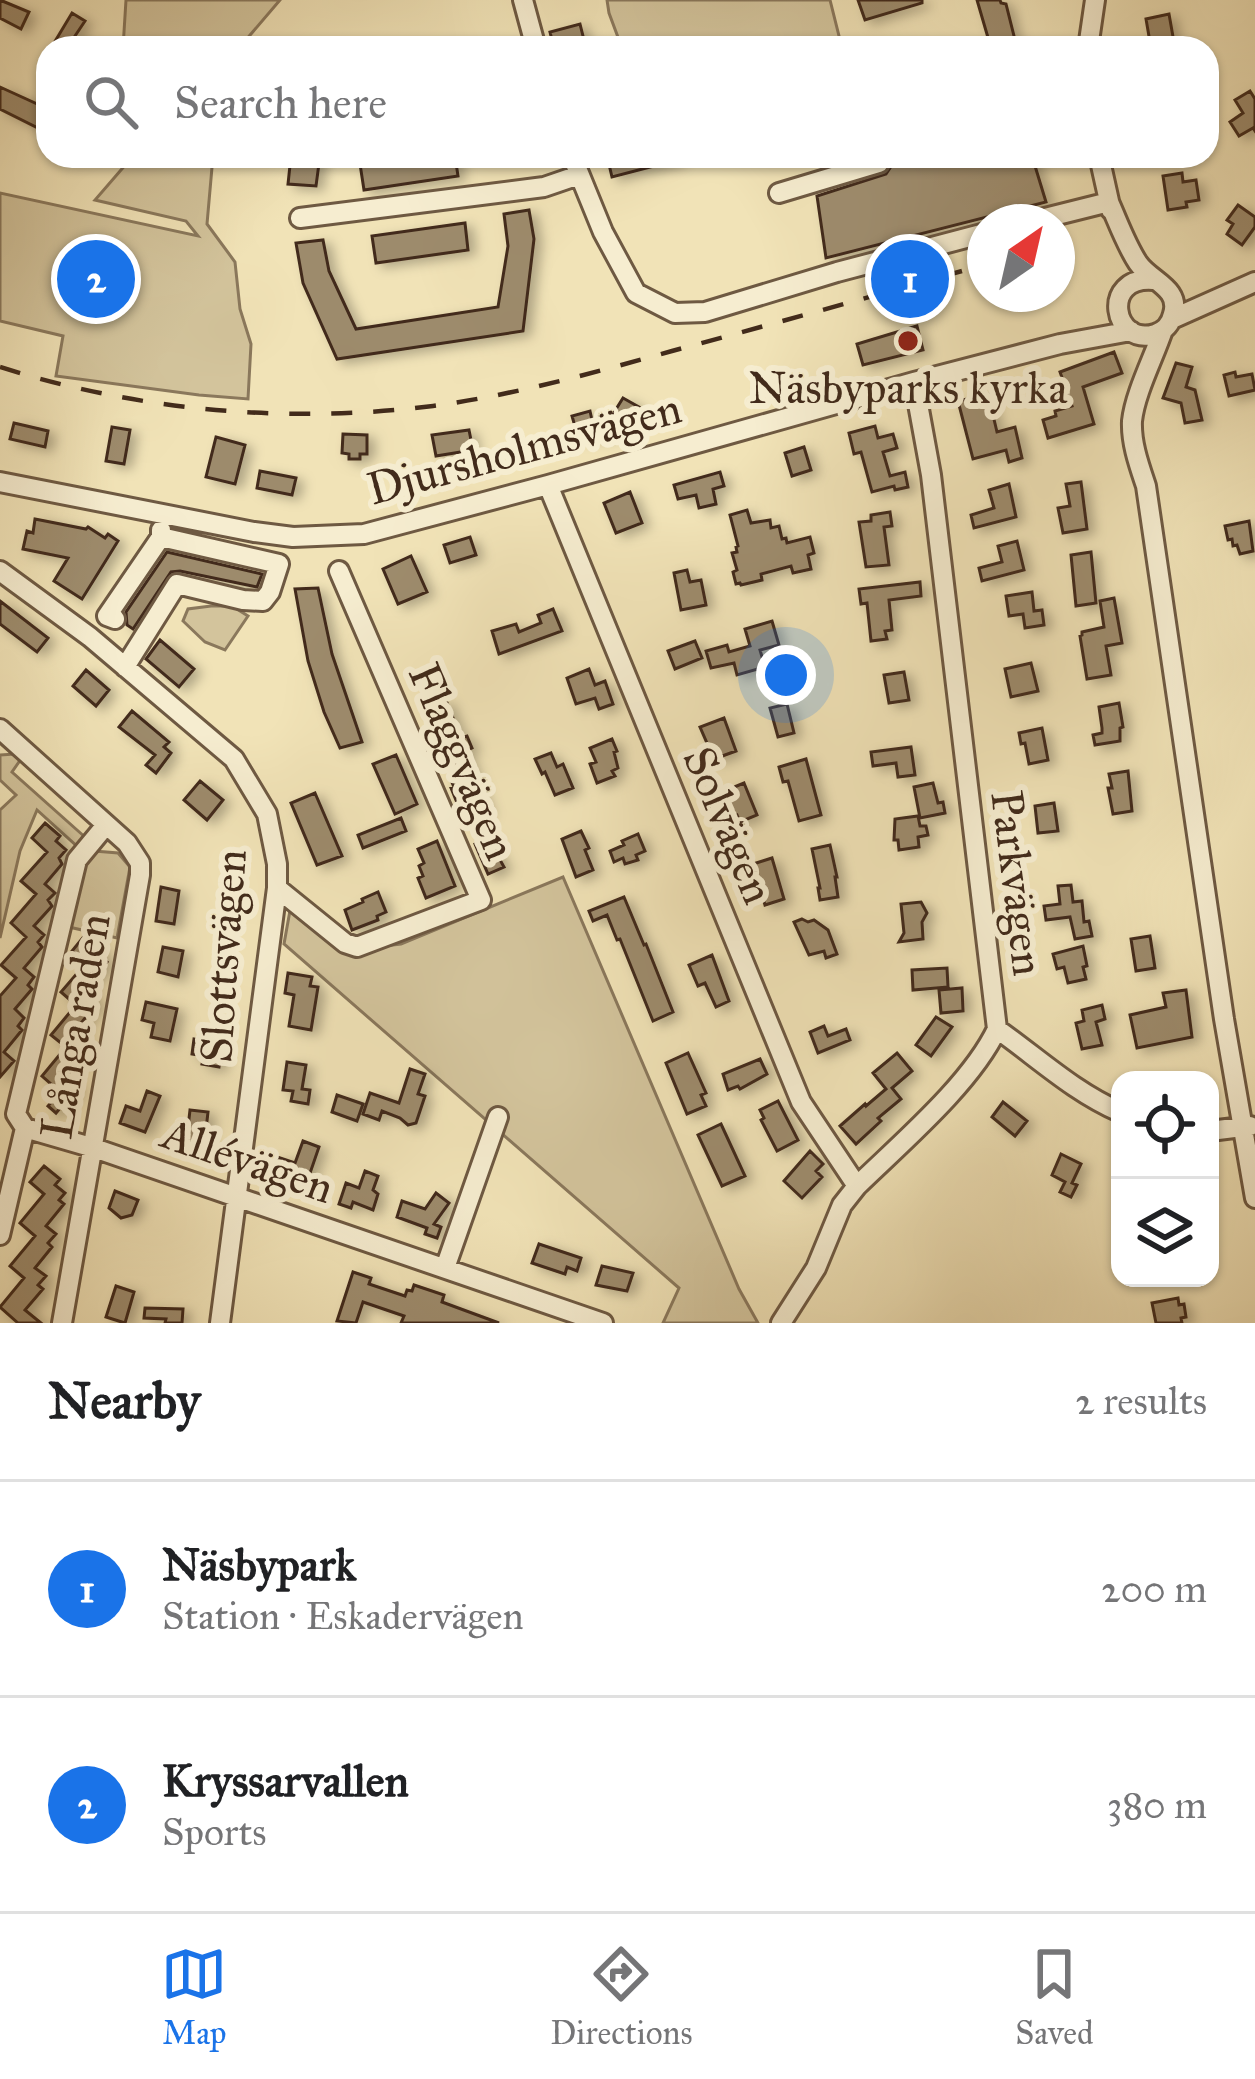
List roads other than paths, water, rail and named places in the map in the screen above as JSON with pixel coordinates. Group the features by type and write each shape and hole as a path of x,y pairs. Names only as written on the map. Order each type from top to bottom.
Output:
{"street":[{"path":"523,0 533,36"},
{"path":"1090,36 1095,0"},
{"path":"576,168 636,293 675,313 704,312 967,238"},
{"path":"778,193 862,168"},
{"path":"1102,168 1128,285"},
{"path":"300,218 544,187 579,175"},
{"path":"1075,210 1109,202"},
{"path":"1109,202 1138,264 1175,304 1136,405 1134,447 1146,486 1224,1019 1249,1126 1255,1198"},
{"path":"1152,363 1147,345 1124,326 1118,310 1128,285 1136,280 1216,297"},
{"path":"1135,333 1150,336 1216,297 1255,282"},
{"name":"Djursholmsvägen","path":"1062,343 1118,310"},
{"name":"Djursholmsvägen","path":"0,482 293,537 364,533 1062,343 1135,333"},
{"name":"Parkvägen","path":"781,1323 816,1268 842,1205 968,1074 997,1030 931,475 914,382"},
{"name":"Solvägen","path":"548,485 801,1102 857,1186"},
{"path":"115,620 107,616 161,531 279,564 263,601 177,584 125,667"},
{"name":"Slottsvägen","path":"0,571 90,637 234,760 267,814 278,864 277,888 220,1323"},
{"name":"Flaggvägen","path":"277,888 345,943 357,946 481,900 339,571"},
{"name":"Långa raden","path":"0,729 128,843 136,854 140,875 62,1323"},
{"name":"Långa raden","path":"0,1234 25,1128 16,1114 77,860 106,825"},
{"path":"997,1030 1063,1080 1111,1108"},
{"path":"445,1268 498,1117"},
{"path":"1219,1131 1249,1126"},
{"name":"Allévägen","path":"25,1128 603,1323"}],"railway":[{"path":"0,367 106,394 214,410 324,414 433,406 583,375 962,271"}],"place":[{"name":"Kryssarvallen","path":"96,279"},
{"name":"Näsbypark","path":"910,279"},
{"name":"Näsbyparks kyrka","path":"908,341"}]}
